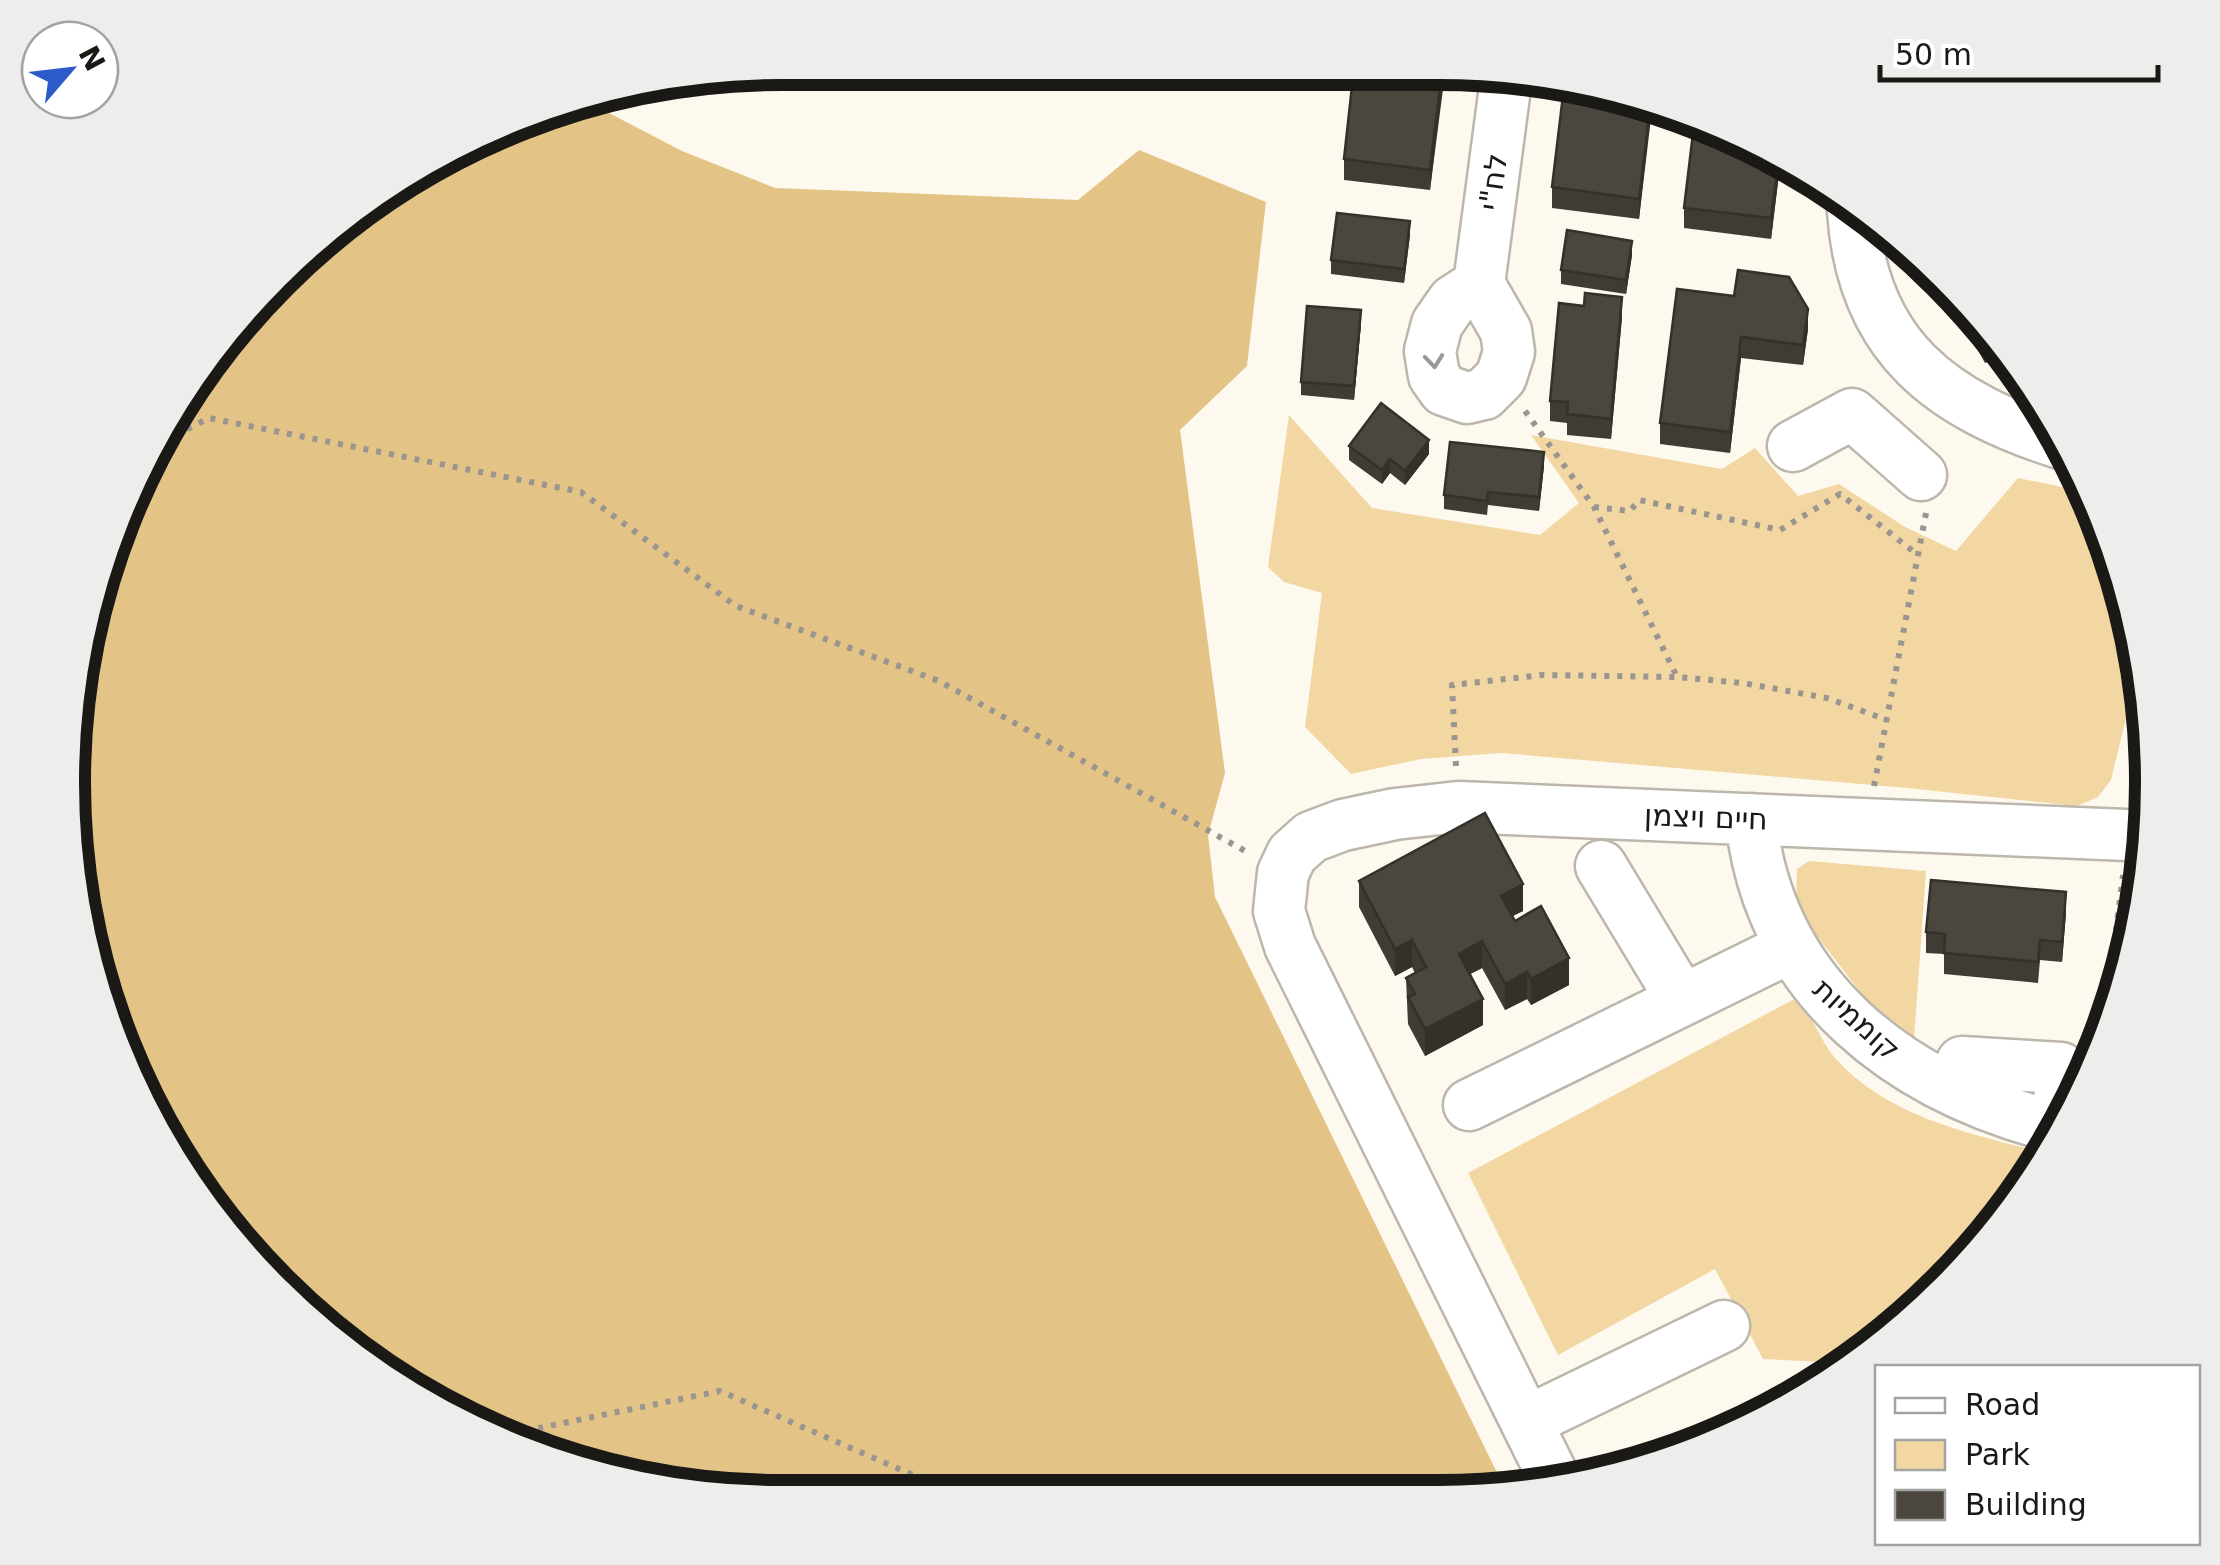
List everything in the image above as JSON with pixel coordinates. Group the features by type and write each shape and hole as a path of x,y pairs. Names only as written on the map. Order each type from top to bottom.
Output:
{"street":[{"name":"לח\"י","path":"1479,284 1505,88"},
{"path":"1855,224 1862,275 1875,310 1892,339 1925,374 1962,402 1990,417 2043,436"},
{"path":"1479,284 1506,331 1508,352 1501,377 1484,394 1466,398 1444,390 1434,376 1430,351 1436,324 1454,300 1479,284"},
{"path":"1869,429 1925,374"},
{"path":"1793,446 1852,414 1925,488"},
{"name":"חיים ויצמן","path":"1284,873 1292,854 1310,837 1343,825 1458,807 2133,835"},
{"name":"קוממיות","path":"1751,819 1762,886 1806,972 1840,1011 1880,1046 1926,1076 1978,1102 2046,1124"},
{"path":"1602,866 1682,1000"},
{"path":"1284,873 1279,912 1290,946 1550,1471"},
{"path":"1469,1105 1791,947"},
{"path":"1962,1062 2061,1068 2060,1097"},
{"path":"1526,1422 1724,1326"}],"path":[{"path":"1501,377 1594,507 1677,677"},
{"path":"178,434 208,418 581,492 736,606 939,681 1284,873"},
{"path":"1867,824 1918,555 1925,488"},
{"path":"1594,507 1630,511 1639,500 1780,530 1840,494 1918,555"},
{"path":"1458,807 1452,685 1542,675 1743,682 1828,698 1886,720"},
{"path":"526,1431 720,1392 924,1480"}],"green space":[{"path":"1289,415 1372,508 1540,535 1579,503 1531,435 1722,469 1755,448 1798,496 1839,484 1905,527 1956,551 2018,478 2070,488 2111,602 2130,701 2111,780 2098,797 2077,806 1502,753 1421,759 1351,774 1305,727 1322,593 1284,582 1268,567"},
{"path":"1809,861 1926,871 1914,1039 1869,1003 1816,935 1796,902 1797,869"},
{"path":"1800,996 1835,1058 1879,1095 1932,1120 2030,1149 1991,1207 1931,1276 1862,1336 1825,1362 1763,1359 1715,1269 1558,1355 1468,1173"}],"shaded area":[{"path":"602,109 682,151 775,188 1078,200 1139,150 1266,202 1247,366 1180,430 1225,773 1208,835 1215,897 1499,1477 782,1480 737,1479 646,1467 516,1427 434,1387 395,1362 358,1336 289,1276 229,1207 203,1170 178,1131 138,1049 98,919 86,828 85,782 86,737 98,646 122,558 157,474 178,434 229,358 289,289 358,229 434,178 474,157 558,122"}],"building":[{"path":"1352,85 1440,85 1430,170 1344,159"},
{"path":"1563,96 1649,118 1639,199 1552,187"},
{"path":"1693,134 1777,173 1771,218 1684,208"},
{"path":"1337,213 1410,221 1404,269 1331,260"},
{"path":"1567,230 1632,241 1626,280 1561,270"},
{"path":"1738,270 1789,277 1808,309 1803,345 1741,337 1730,432 1660,423 1677,289 1734,296"},
{"path":"1585,293 1622,297 1611,419 1567,414 1568,402 1550,401 1559,303 1584,306"},
{"path":"1307,306 1361,310 1354,386 1301,382"},
{"path":"1381,403 1429,440 1405,471 1390,459 1382,470 1349,446"},
{"path":"1450,442 1544,452 1539,497 1488,492 1487,501 1444,495"},
{"path":"1485,813 1523,884 1501,896 1515,921 1541,906 1569,958 1531,979 1527,972 1505,984 1482,941 1459,954 1483,999 1425,1029 1408,997 1415,994 1406,978 1426,967 1412,940 1395,949 1359,881"},
{"path":"1931,880 2066,892 2062,942 2040,940 2038,962 1944,953 1945,934 1926,932"}]}
